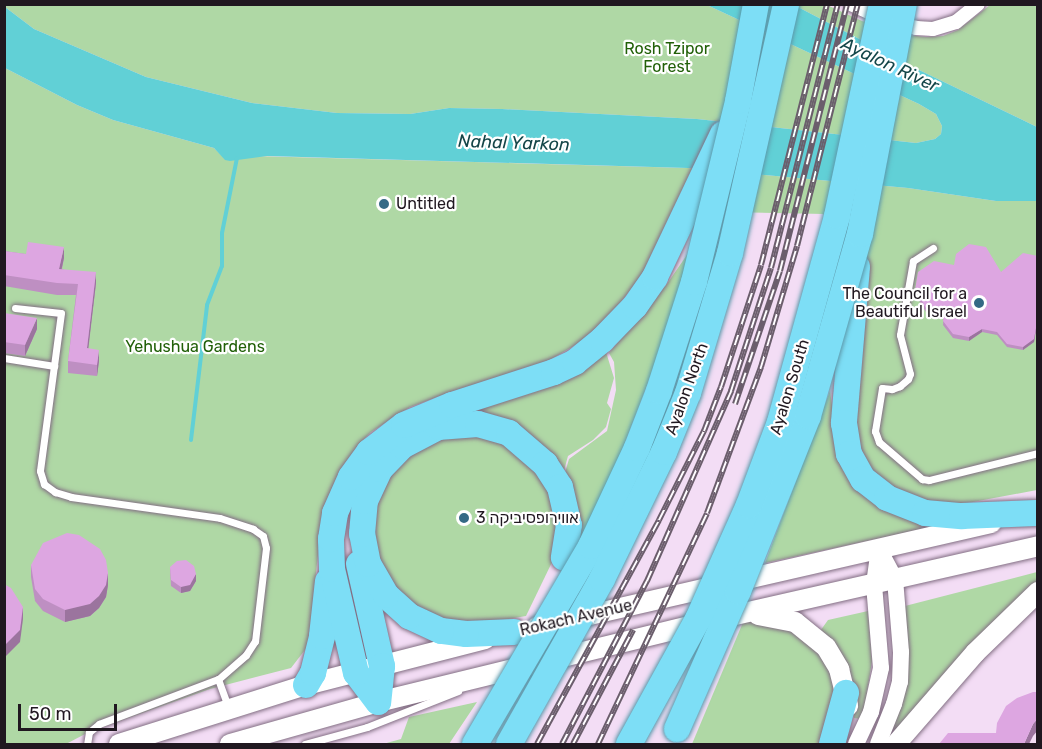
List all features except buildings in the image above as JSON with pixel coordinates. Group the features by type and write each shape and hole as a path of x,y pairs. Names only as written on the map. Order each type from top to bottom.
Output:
{"highway":[{"path":"478,740 591,546 637,448 659,391 694,282 738,101 756,4"},
{"name":"Ayalon North","path":"509,744 602,579 655,473 681,410 730,253 786,4"},
{"name":"Ayalon South","path":"629,744 698,619 749,505 780,422 837,216 882,4"},
{"path":"678,737 736,603 800,440 860,234 904,4"},
{"path":"306,685 313,673 322,636 335,513 361,462 379,442 404,425 430,413 554,372 575,362 602,340 635,306 660,268 738,101"},
{"path":"860,234 844,423 853,463 868,484 887,498 912,510 938,515 1037,512"},
{"path":"378,702 382,666 361,580 357,534 360,504 380,469 402,446 438,427 468,423 509,433 541,459 560,487 569,525 564,558 478,740"},
{"path":"380,469 365,501 362,534 366,560 386,595 409,616 441,631 466,634 514,632"},
{"path":"331,539 332,569 356,673 378,702"},
{"path":"832,744 846,693"}],"main road":[{"name":"Rokach Avenue","path":"119,744 306,685 514,632 1037,512"},
{"path":"231,744 378,702 484,677 736,603 874,584 1038,546"},
{"path":"896,744 996,632 1038,592"},
{"path":"736,603 804,627 834,659 846,693 848,718 845,744"}],"street":[{"path":"851,4 891,21 916,28 933,29 956,22 978,4"},
{"path":"878,744 900,682 900,640 895,579 879,549"},
{"path":"856,744 872,712 881,668 874,584 879,549"}],"lane":[{"path":"933,248 913,261 900,336 910,374 900,386 892,389 882,388 875,431 879,442 922,479 929,480 1038,453"},
{"path":"15,308 61,313 40,471 44,484 55,492 71,496 220,518 253,529 263,536 266,548 255,641 246,655 218,679 99,723 89,732 87,744"},
{"path":"4,358 54,366"},
{"path":"996,632 1038,598"},
{"path":"305,744 393,718 447,697 484,677"},
{"path":"218,679 228,710"}],"green space":[{"name":"Rosh Tzipor Forest","path":"5,4 707,5 919,104 936,114 942,126 941,134 935,139 916,143 697,119 449,108 410,114 337,113 252,103 146,77 34,29 5,7"},
{"path":"794,5 827,5 862,21 908,35 926,37 943,36 958,30 990,5 1037,5 1037,127 917,69"},
{"name":"Yehushua Gardens","path":"5,68 77,105 113,120 214,148 221,155 688,168 908,188 996,201 1037,201 1037,490 962,504 933,504 892,491 865,464 853,432 863,274 874,215 674,211 654,256 638,280 613,312 582,341 548,361 410,407 371,432 359,444 340,470 323,509 308,646 291,668 210,689 89,732 66,744 5,744"},
{"path":"693,246 658,356 636,414 613,473 574,557 564,476 569,459 607,431 616,390 614,362 609,353 667,284"},
{"path":"606,352 614,378 607,403 611,409 606,427 593,440 568,456 563,474 466,409"},
{"path":"830,391 837,440 844,465 960,521 765,563"},
{"path":"453,433 498,438 538,470 559,516 555,556 526,616 473,625 450,623 404,601 374,553 374,503 399,460"},
{"path":"1037,572 1037,587 884,744 905,606"},
{"path":"868,611 872,661 863,719 854,718 853,694 818,634 828,620"},
{"path":"744,620 769,623 788,630 802,638 826,661 837,688 824,744 692,744"},
{"path":"477,702 449,744 383,744 401,739 409,717"}],"water":[{"path":"707,5 794,5 917,69 1037,127 1037,201 996,201 908,188 688,168 267,156 230,161 225,160 214,148 113,120 77,105 5,68 5,7 34,29 146,77 252,103 337,113 410,114 449,108 697,119 916,143 935,139 941,134 942,126 936,114 919,104"}],"waterway":[{"path":"191,440 207,305 222,266 222,233 237,158"}],"railway":[{"path":"537,744 659,520 704,431 761,265 827,4"},
{"path":"562,744 647,581 731,391 771,268 838,4"},
{"path":"735,404 780,271 847,4"},
{"path":"598,744 707,513 761,367 797,246 858,4"},
{"path":"573,744 633,630"}],"place":[{"name":"Untitled","path":"384,204"},
{"name":"The Council for a Beautiful Israel","path":"979,303"},
{"name":"אווירופסיביקה 3","path":"464,518"}],"water label":[{"name":"Ayalon River","path":"890,65"},
{"name":"Nahal Yarkon","path":"514,143"}]}
